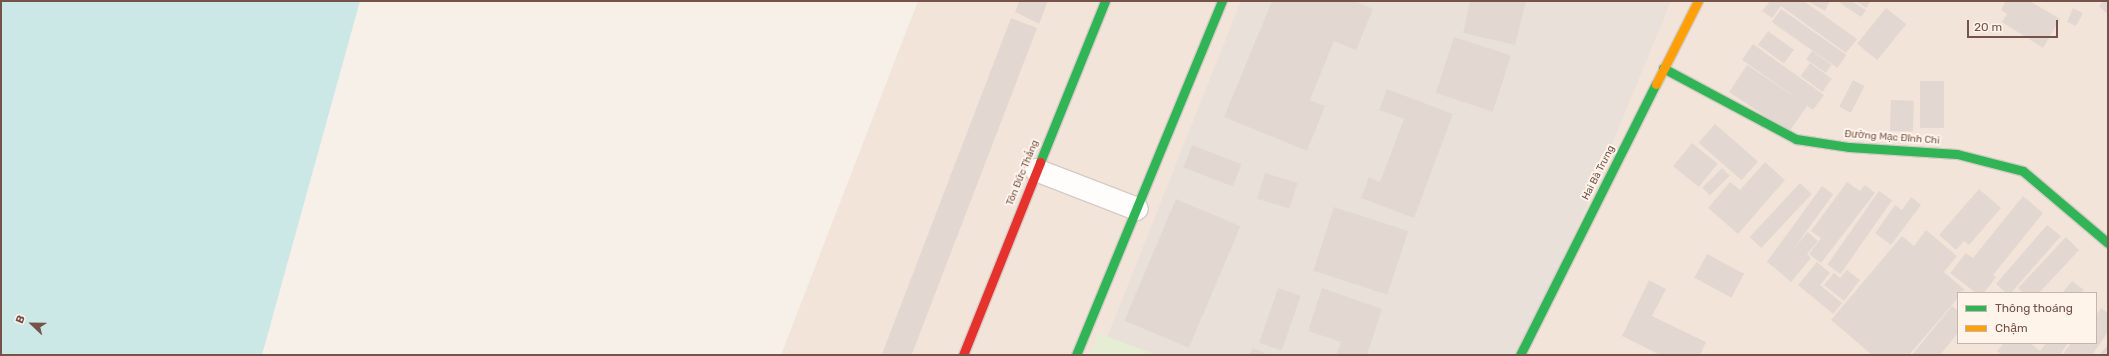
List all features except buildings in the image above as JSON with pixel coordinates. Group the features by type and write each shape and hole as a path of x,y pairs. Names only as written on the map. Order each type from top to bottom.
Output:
{"street":[{"name":"Tôn Đức Thắng","path":"963,355 1105,1"},
{"name":"Hai Bà Trưng","path":"1520,355 1698,1"},
{"path":"1076,355 1219,2"},
{"name":"Đường Mạc Đĩnh Chi","path":"1664,68 1796,139 1849,147 1957,154 2023,171 2108,243"},
{"path":"1036,170 1136,210"}],"shaded area":[{"path":"918,1 2108,1 2108,355 781,355"},
{"path":"1241,1 1671,1 1525,355 1100,355"}],"green space":[{"path":"1098,333 1157,355 1090,355"}],"water":[{"path":"1,1 360,1 262,355 1,355"}],"traffic: fast":[{"path":"1040,162 1105,1"},
{"path":"1076,355 1222,1"},
{"path":"1663,68 1796,139 1849,147 1957,154 2023,171 2108,243"},
{"path":"1520,355 1656,84"}],"traffic: slow":[{"path":"1656,84 1698,1"}],"traffic: jam":[{"path":"963,355 1040,162"}]}
